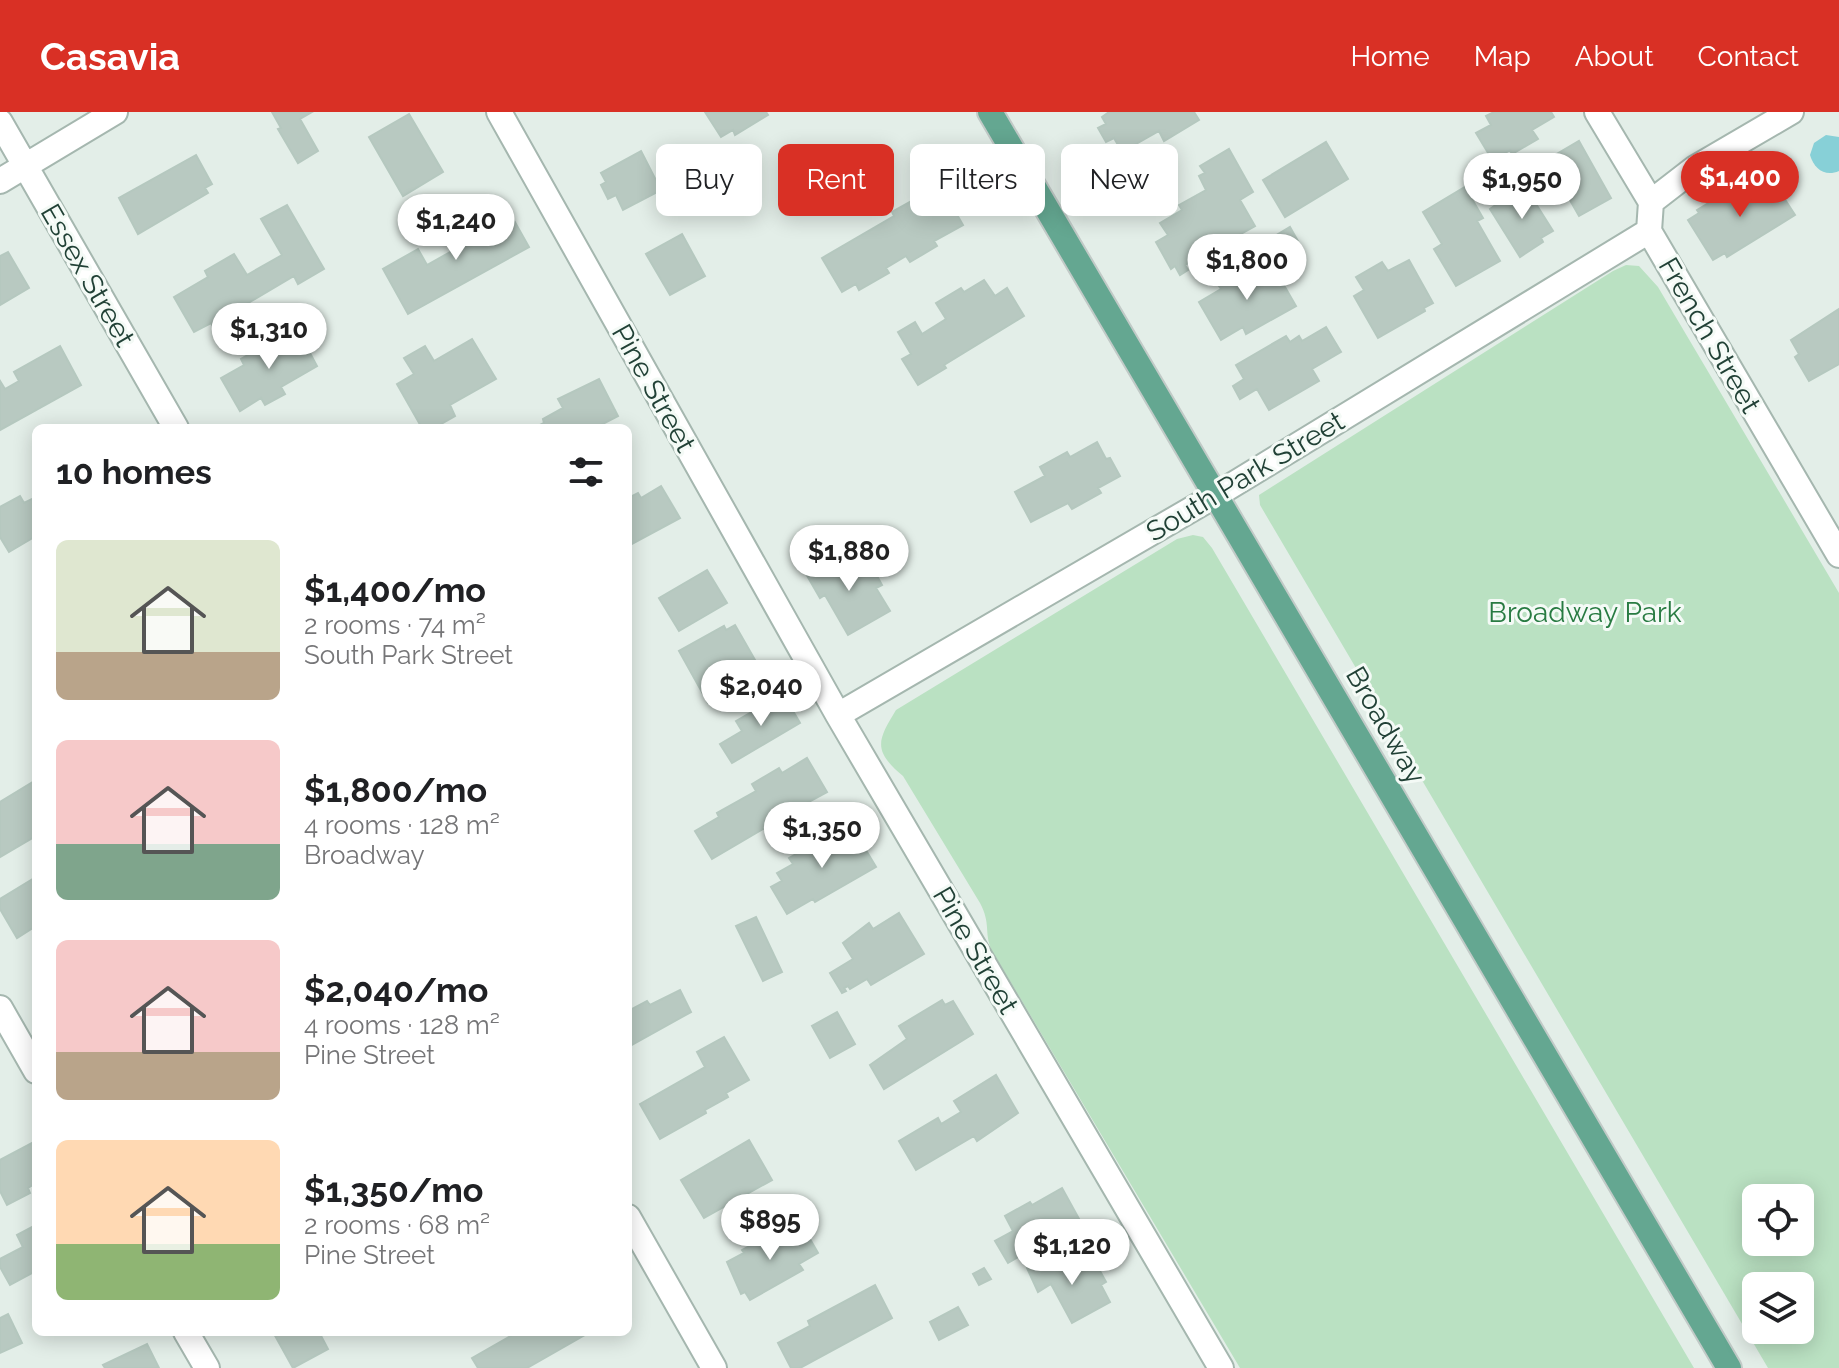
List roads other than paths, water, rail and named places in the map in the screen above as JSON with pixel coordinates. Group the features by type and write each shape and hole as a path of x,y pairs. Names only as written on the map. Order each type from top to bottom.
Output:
{"main road":[{"name":"Broadway","path":"990,112 1729,1368"}],"street":[{"path":"0,181 115,112"},
{"name":"Pine Street","path":"499,112 838,715 1221,1368"},
{"path":"1597,112 1651,202 1695,168 1791,112"},
{"name":"Essex Street","path":"0,122 174,424"},
{"name":"French Street","path":"1651,202 1649,231 1839,555"},
{"name":"South Park Street","path":"838,715 1216,495 1649,231"},
{"path":"0,1008 32,1064"},
{"path":"632,1224 714,1368"},
{"path":"188,1336 207,1368"}],"water":[{"path":"1826,135 1839,137 1839,171 1834,173 1821,170 1810,155 1814,143"}],"park label":[{"name":"Broadway Park","path":"1585,612"}]}
